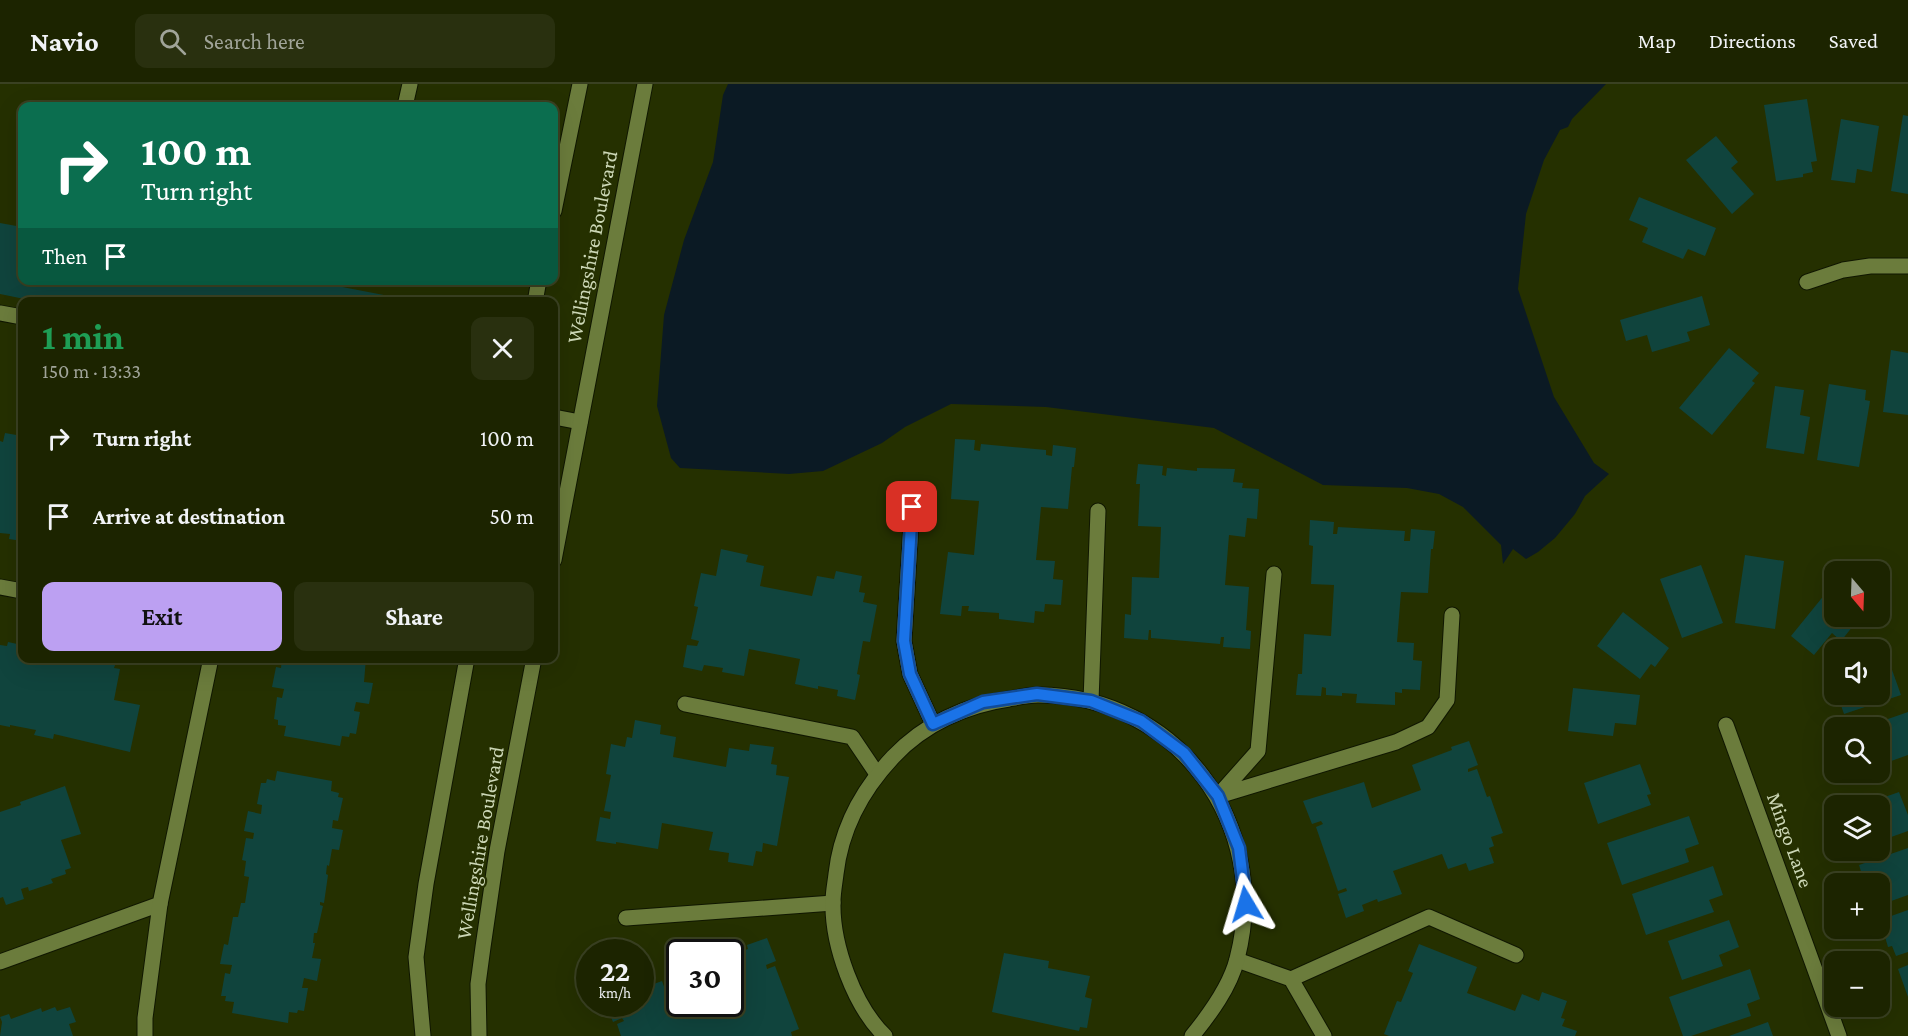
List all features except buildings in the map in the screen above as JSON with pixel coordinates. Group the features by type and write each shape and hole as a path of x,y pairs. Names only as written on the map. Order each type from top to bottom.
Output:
{"street":[{"path":"406,102 410,84"},
{"name":"Wellingshire Boulevard","path":"558,191 580,84"},
{"name":"Wellingshire Boulevard","path":"558,539 645,84"},
{"path":"1807,282 1843,270 1870,266 1908,266"},
{"path":"0,313 18,316"},
{"path":"558,418 580,422"},
{"path":"912,507 904,641 910,674 933,724"},
{"path":"1091,701 1098,511"},
{"path":"1218,796 1258,751 1274,574"},
{"path":"0,587 18,590"},
{"path":"1218,796 1396,742 1428,727 1447,700 1452,615"},
{"path":"146,1036 145,1018 160,904 211,663"},
{"path":"423,1036 416,957 426,884 466,663"},
{"name":"Wellingshire Boulevard","path":"479,1036 478,984 481,957 533,663"},
{"path":"880,1035 855,993 839,950 833,903 838,857 853,813 877,774 903,747 933,724 983,702 1037,694 1091,701 1141,721 1184,753 1218,796 1239,848 1246,904 1237,960 1215,1008 1192,1036"},
{"path":"685,704 852,737 877,774"},
{"name":"Mingo Lane","path":"1726,725 1839,1036"},
{"path":"626,918 833,903"},
{"path":"0,962 160,904"},
{"path":"1291,979 1429,917 1516,955"},
{"path":"1237,960 1291,979 1324,1036"}],"water":[{"path":"728,84 1606,84 1572,119 1568,127 1560,130 1544,160 1526,214 1518,289 1554,397 1594,463 1609,474 1585,496 1575,514 1555,538 1526,559 1513,549 1503,564 1501,545 1463,507 1439,494 1407,488 1323,485 1214,428 1046,407 951,404 905,427 882,443 823,471 789,474 680,468 671,458 657,406 664,315 684,240 713,162 723,95"}],"route":[{"path":"912,507 904,641 910,674 933,724 983,702 1037,694 1091,701 1141,721 1184,753 1218,796 1239,848 1246,904"}]}
